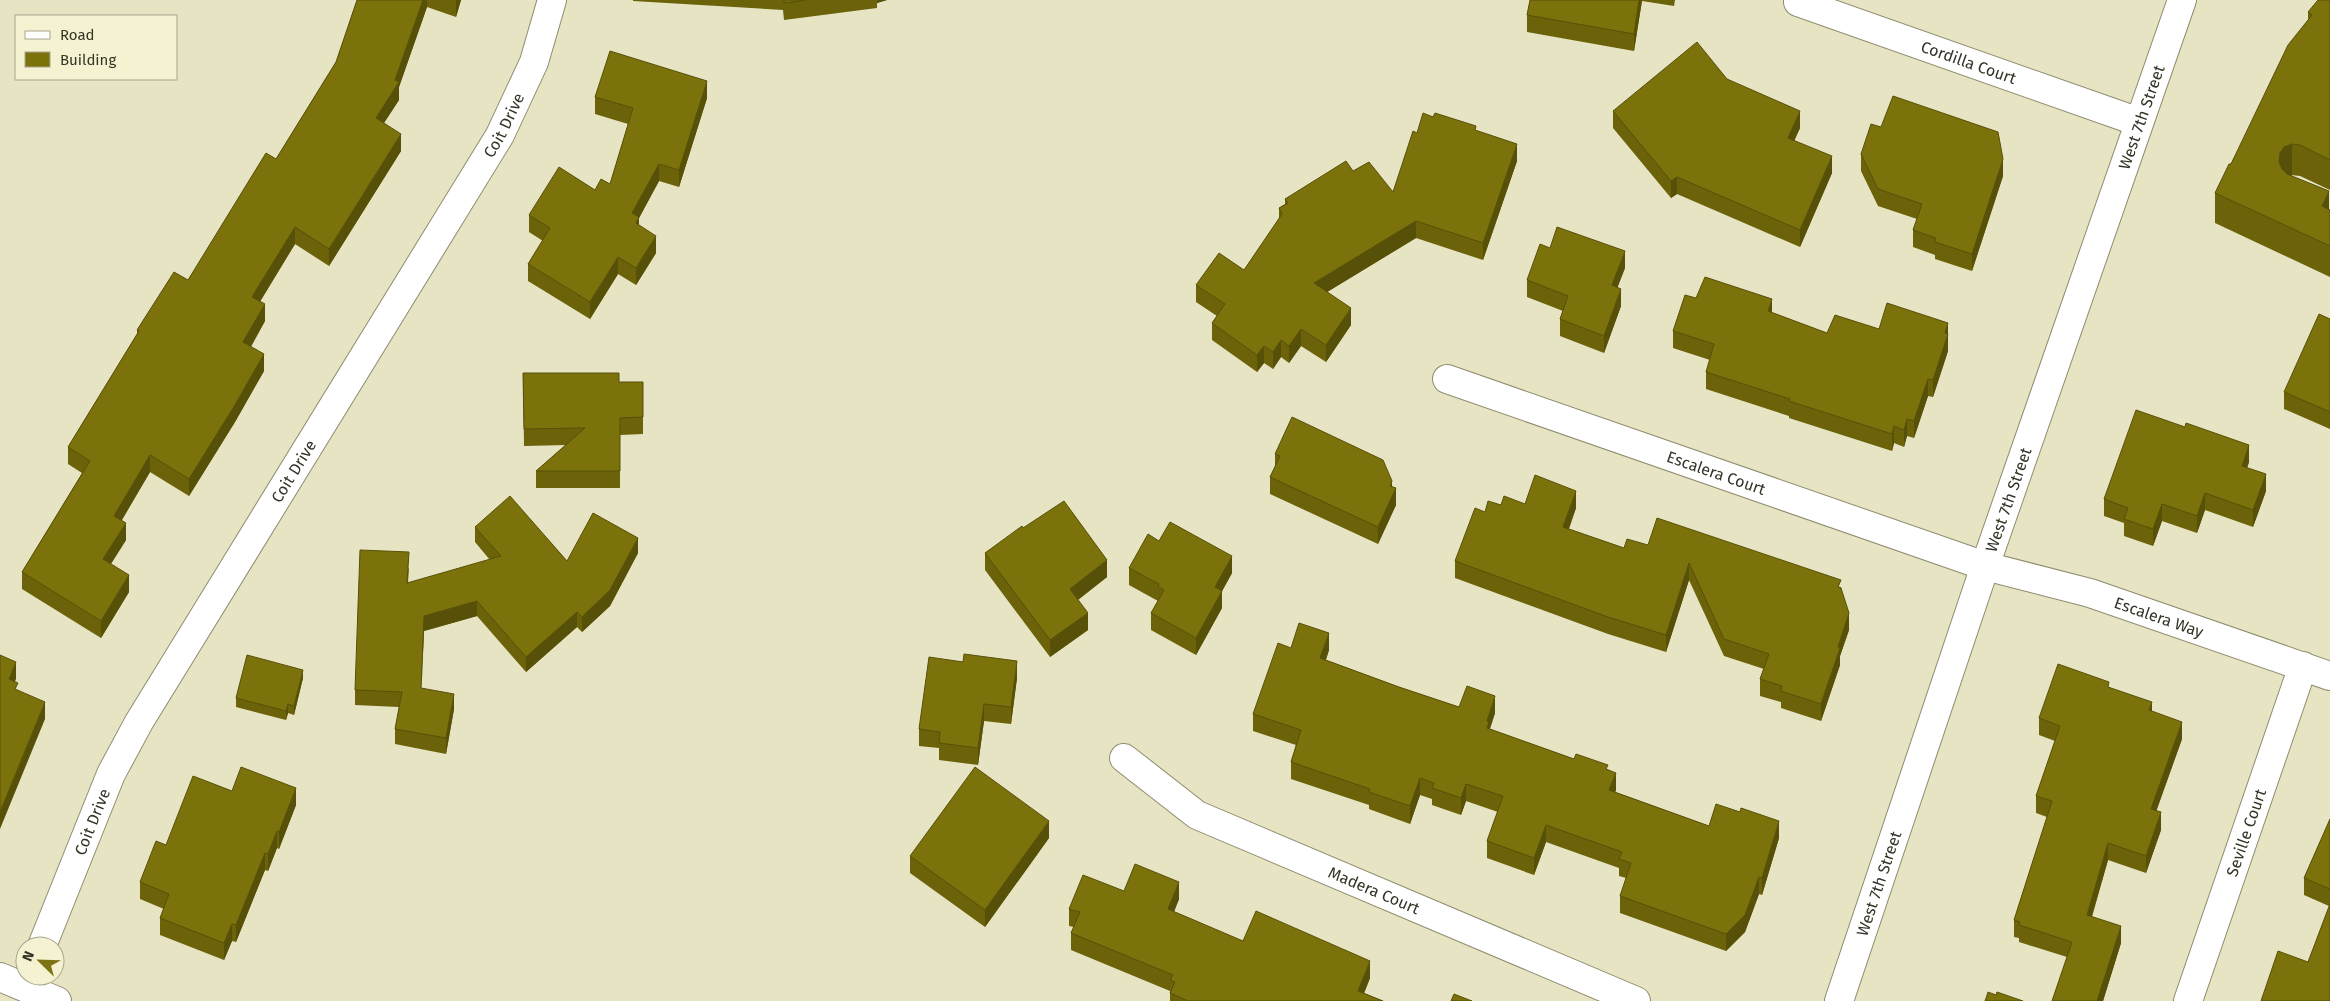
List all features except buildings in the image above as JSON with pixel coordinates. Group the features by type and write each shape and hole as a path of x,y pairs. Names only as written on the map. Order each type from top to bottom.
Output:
{"street":[{"name":"Coit Drive","path":"46,936 111,774 129,739 500,135 534,62 552,0"},
{"name":"West 7th Street","path":"1839,1001 1985,566 2182,0"},
{"name":"Cordilla Court","path":"1798,2 2139,122"},
{"name":"Escalera Court","path":"1447,379 1985,566"},
{"name":"Escalera Way","path":"1985,566 2090,593 2330,676"},
{"name":"Seville Court","path":"2188,1001 2303,666"},
{"name":"Madera Court","path":"1124,758 1197,815 1636,1001"},
{"path":"0,977 15,980"},
{"path":"34,986 57,1001"}]}
